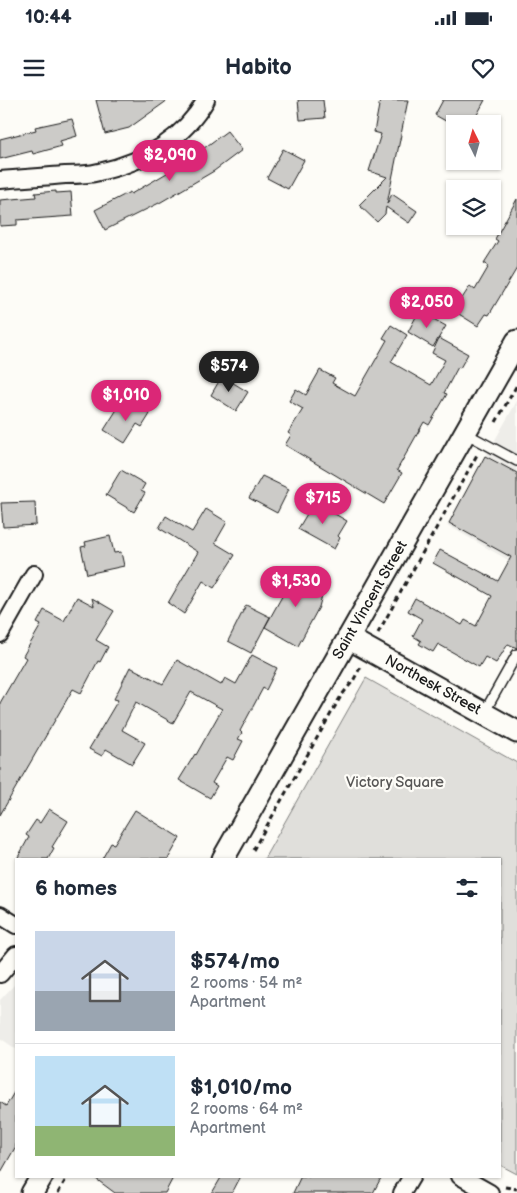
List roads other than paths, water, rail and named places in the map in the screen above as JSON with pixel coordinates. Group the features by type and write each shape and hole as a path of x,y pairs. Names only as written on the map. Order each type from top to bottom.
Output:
{"street":[{"path":"0,180 97,173 125,165 149,155 168,144 184,130 206,100"},
{"name":"Saint Vincent Street","path":"224,858 517,341"},
{"path":"0,634 34,574"},
{"name":"Northesk Street","path":"348,638 517,732"},
{"path":"0,916 15,924"},
{"path":"0,974 15,956"},
{"path":"32,1193 41,1178"},
{"path":"402,1193 411,1178"},
{"path":"464,1178 490,1193"}],"lane":[{"path":"464,433 517,461"},
{"path":"484,713 517,654"}],"park label":[{"name":"Victory Square","path":"395,782"}]}
